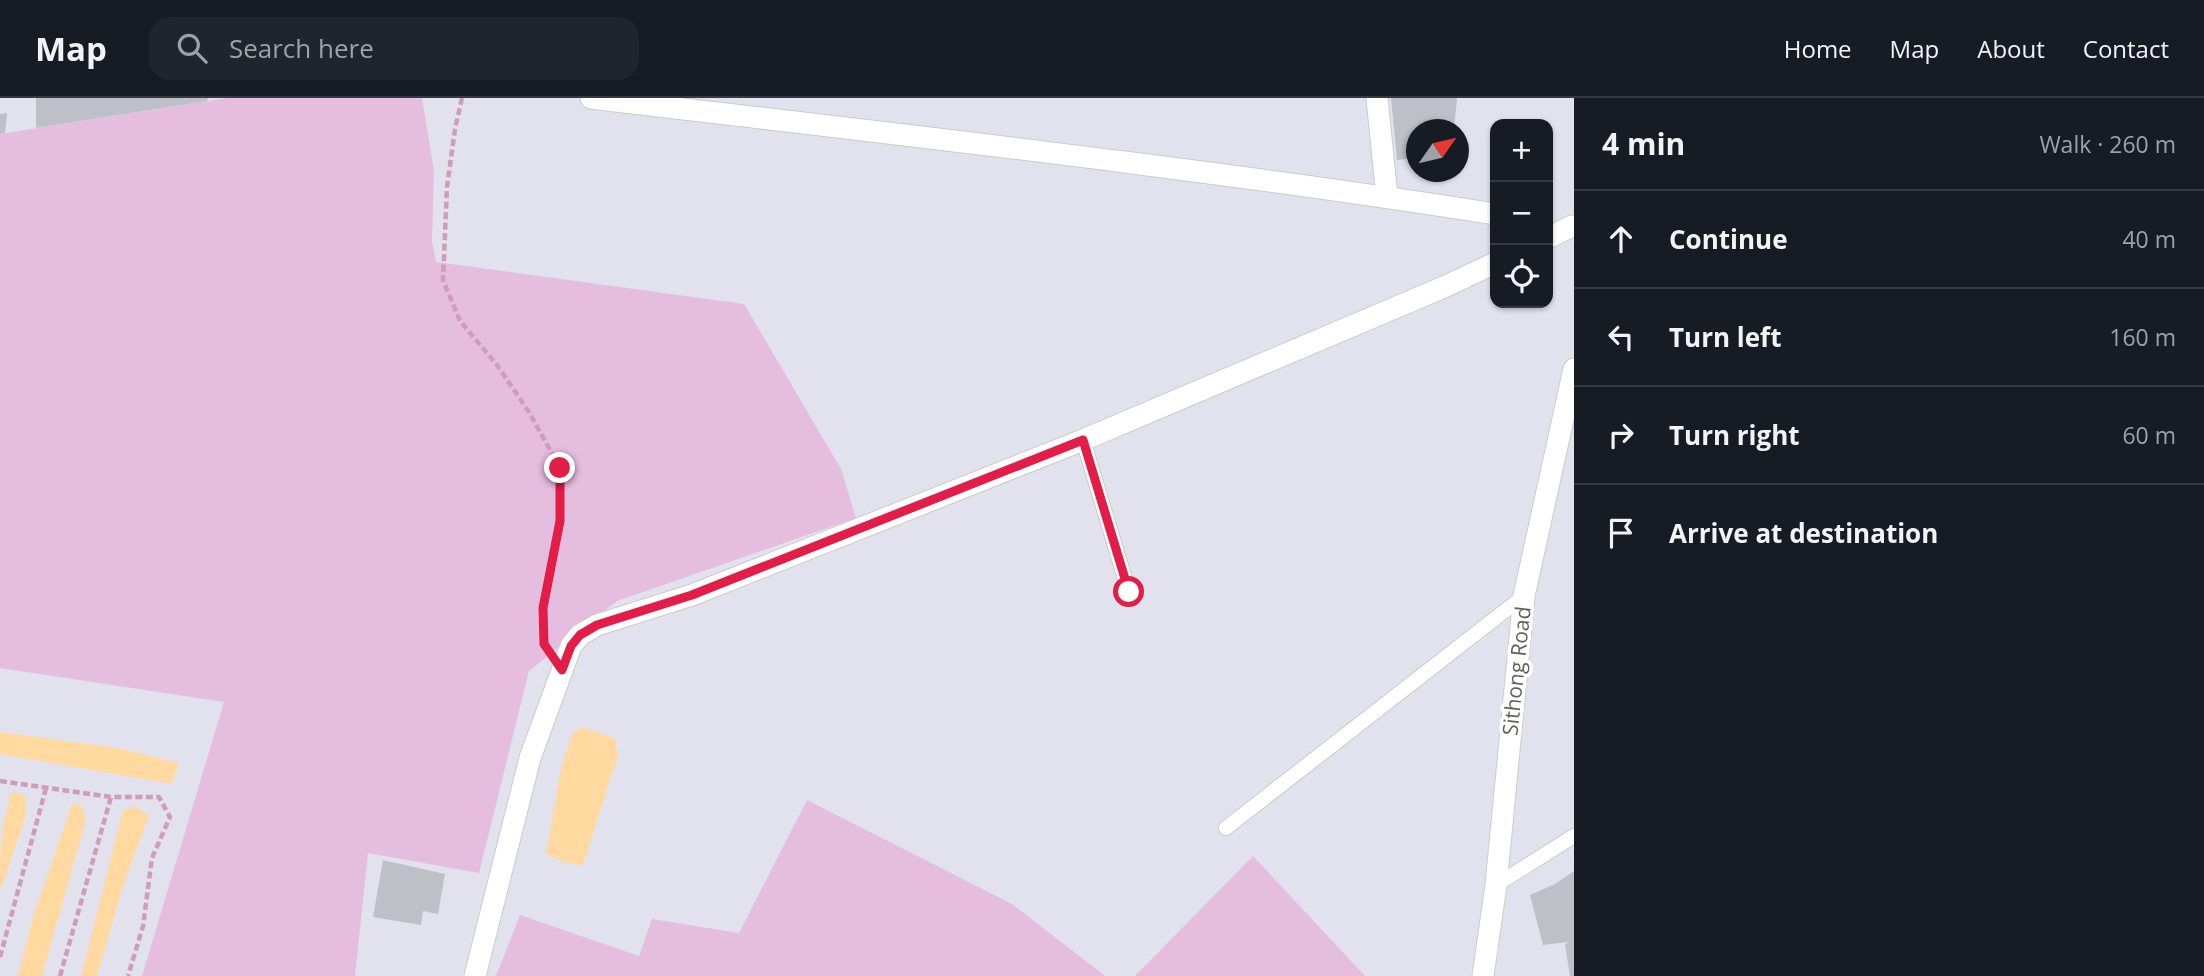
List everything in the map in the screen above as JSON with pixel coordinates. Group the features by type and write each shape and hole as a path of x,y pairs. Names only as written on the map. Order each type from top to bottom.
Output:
{"street":[{"path":"592,98 1387,197 1490,213"},
{"path":"1377,98 1387,197"},
{"path":"1553,223 1573,226"},
{"path":"1553,236 1573,226"},
{"path":"475,976 530,758 571,646 580,635 597,625 692,595 1083,440 1490,265"},
{"name":"Sithong Road","path":"1483,976 1496,885 1524,596 1574,369"}],"lane":[{"path":"1083,440 1129,592"},
{"path":"1226,828 1524,596"},
{"path":"1496,885 1574,836"}],"path":[{"path":"462,98 447,187 443,280 460,321 497,365 560,468 560,521 543,608 543,632 544,644 562,670"},
{"path":"0,781 111,797 159,797 170,817 152,858 143,926 128,976"},
{"path":"0,957 46,788"},
{"path":"60,976 111,797"}],"shaded area":[{"path":"227,98 422,98 434,171 432,242 436,262 744,304 841,469 856,518 617,601 529,671 479,873 368,853 355,976 142,976 224,702 0,668 0,134"},
{"path":"582,727 615,739 618,756 583,865 567,863 546,854 561,769 571,736"},
{"path":"0,732 117,748 179,763 172,784 0,754"},
{"path":"12,792 26,796 26,815 0,892 2,841"},
{"path":"807,800 1012,904 1105,976 496,976 520,915 639,956 652,919 739,933"},
{"path":"72,804 82,806 86,820 42,976 18,976 33,917"},
{"path":"134,806 149,816 124,883 97,976 81,976 123,811"},
{"path":"1253,856 1365,976 1135,976"}],"building":[{"path":"36,98 208,98 207,101 36,128"},
{"path":"1391,98 1457,98 1455,119 1406,119 1406,159 1397,160"},
{"path":"7,113 5,133 0,134 0,114"},
{"path":"383,860 445,874 438,914 423,911 421,925 373,917"},
{"path":"1574,871 1574,976 1570,976 1565,945 1568,942 1543,945 1530,895 1555,884"}],"route":[{"path":"560,468 560,521 543,608 544,644 562,670 571,646 580,635 597,625 692,595 1083,440 1129,592"}]}
